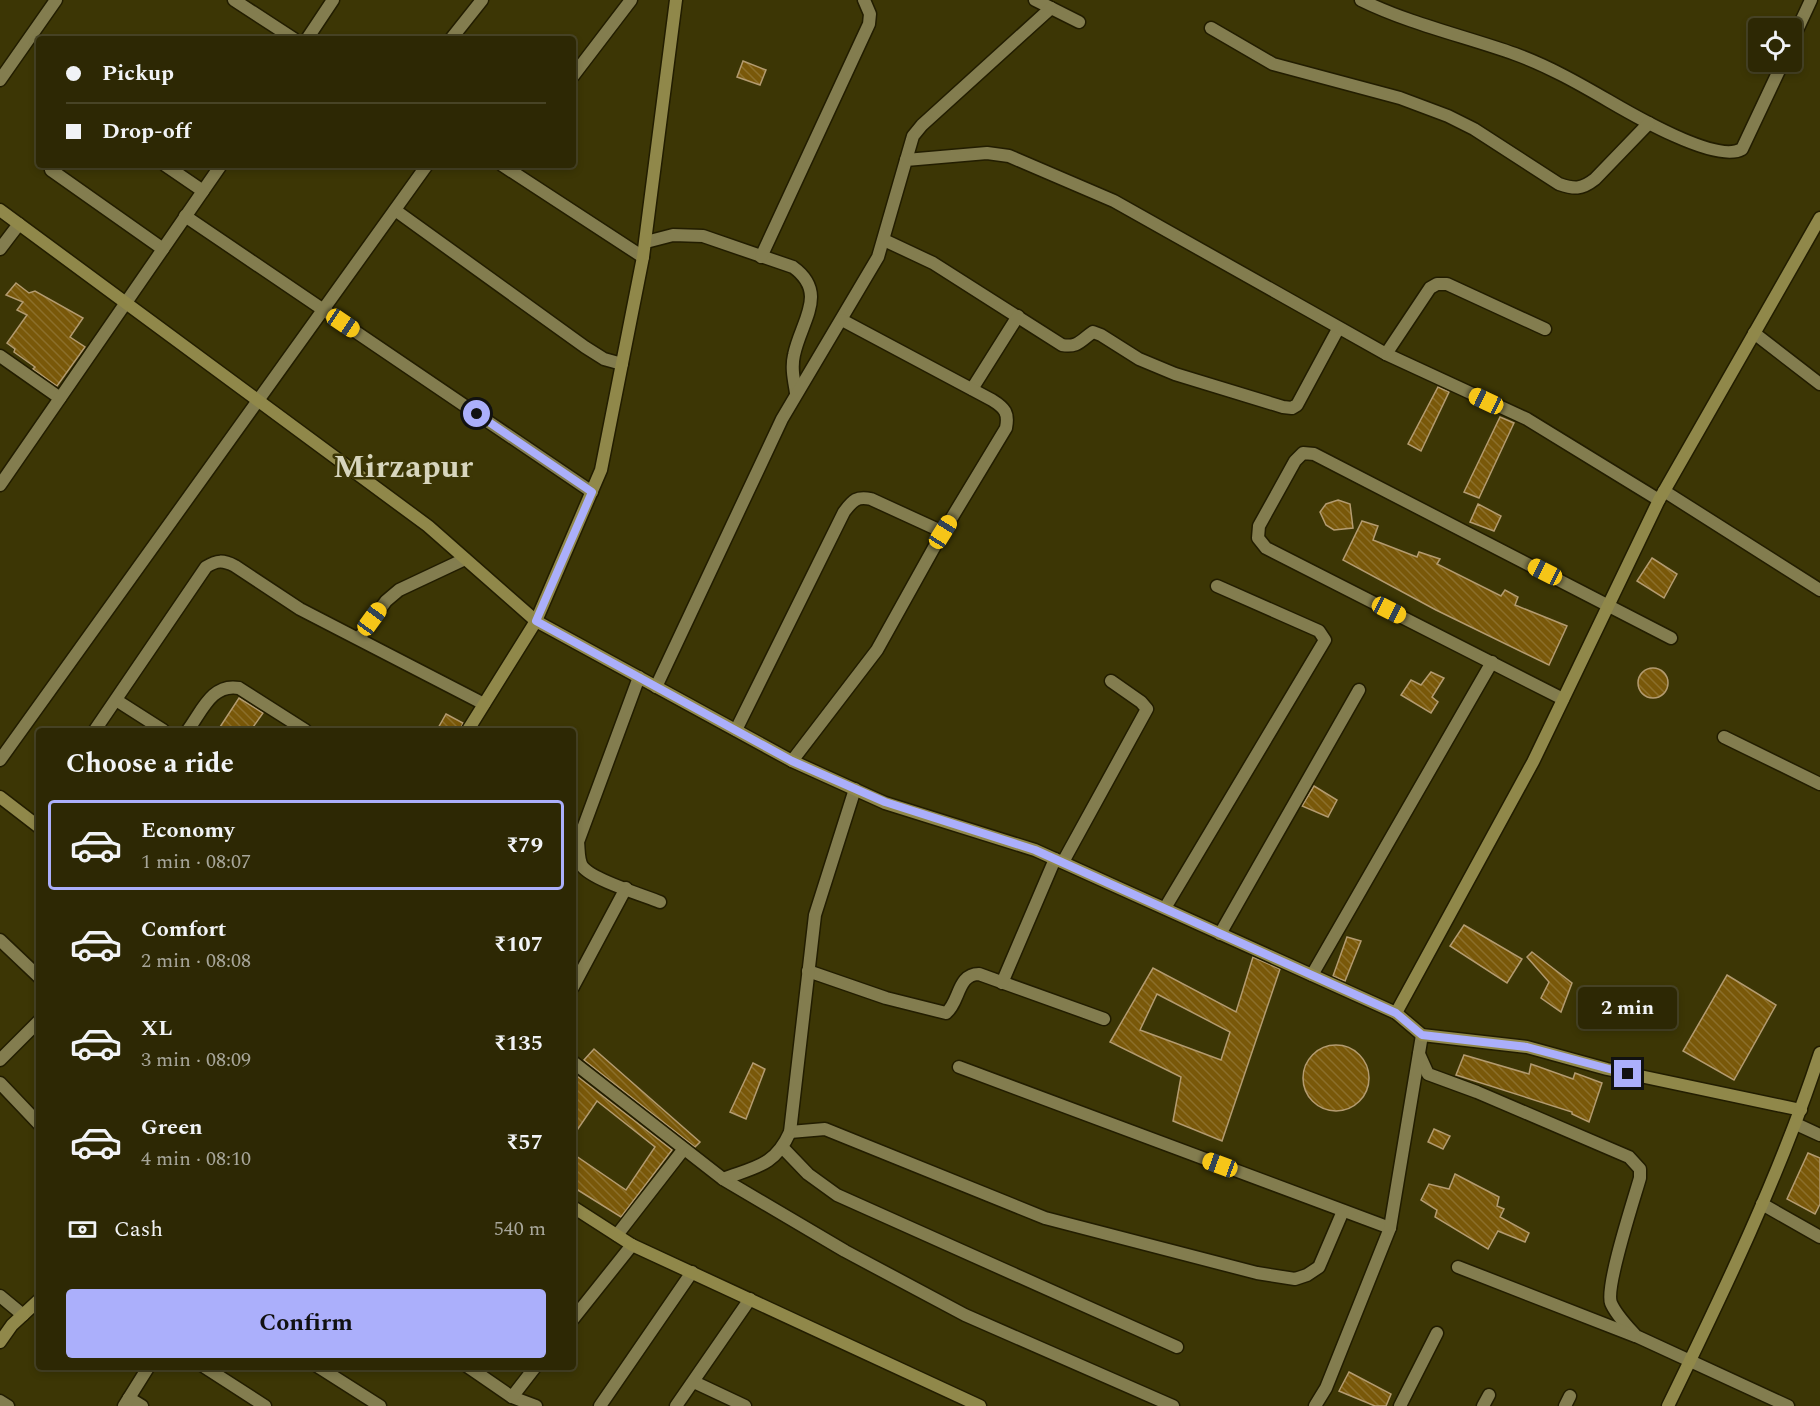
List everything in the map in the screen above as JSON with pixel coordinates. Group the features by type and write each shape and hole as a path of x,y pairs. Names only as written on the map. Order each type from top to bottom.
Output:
{"main road":[{"path":"469,728 536,621 601,470 646,242 676,0"},
{"path":"0,210 428,526 536,621 792,761 885,802 1035,850 1059,860 1396,1013 1422,1035 1527,1047 1606,1069 1801,1110"},
{"path":"1396,1013 1533,762 1661,495 1820,218"},
{"path":"0,797 36,820"},
{"path":"1668,1406 1762,1204 1796,1124 1820,1053"},
{"path":"576,1209 632,1245 980,1406"},
{"path":"0,1342 6,1326 36,1303"}],"street":[{"path":"0,80 56,0"},
{"path":"234,0 289,36"},
{"path":"309,36 333,0"},
{"path":"453,36 482,0"},
{"path":"576,72 631,0"},
{"path":"762,257 869,24 870,14 864,0"},
{"path":"1035,0 1079,22"},
{"path":"1361,0 1390,14 1543,65 1649,123 1711,149 1736,153 1742,149 1778,72"},
{"path":"1802,19 1811,0"},
{"path":"656,687 796,393 866,282 884,240 913,136 922,125 1051,8"},
{"path":"1211,28 1273,64 1400,98 1448,116 1474,129 1559,184 1574,189 1585,187 1595,179 1649,123"},
{"path":"906,160 987,153 1009,156 1114,201 1338,329 1386,354 1527,419 1661,495 1820,590"},
{"path":"169,168 203,191"},
{"path":"1,481 219,168"},
{"path":"0,760 425,168"},
{"path":"508,168 643,257"},
{"path":"51,170 163,249"},
{"path":"395,210 585,347 604,358 622,364"},
{"path":"185,216 592,492"},
{"path":"0,249 19,224"},
{"path":"646,242 689,234 793,267 805,276 811,286 812,298 793,359 796,393"},
{"path":"884,240 933,263 1062,345 1072,347 1080,344 1093,333 1101,335 1139,359 1175,374 1239,396 1264,399 1292,408 1302,398 1338,329"},
{"path":"1386,354 1430,288 1437,284 1447,284 1545,329"},
{"path":"972,389 1018,316"},
{"path":"792,761 877,650 943,532 1006,428 1008,416 1003,407 972,389 842,320"},
{"path":"1754,333 1820,384"},
{"path":"0,356 60,398"},
{"path":"1563,699 1266,548 1258,538 1259,526 1295,460 1304,453 1314,454 1609,604 1671,638"},
{"path":"736,730 844,512 853,500 860,496 871,499 943,532"},
{"path":"358,638 386,601 399,590 465,559"},
{"path":"96,728 206,567 215,561 224,561 235,566 300,609 484,704"},
{"path":"1165,908 1324,640 1319,632 1217,586"},
{"path":"1312,975 1492,662"},
{"path":"639,678 578,842 582,866 592,874 660,902"},
{"path":"1002,983 1059,860 1147,709 1111,681"},
{"path":"189,728 216,690 226,686 238,688 302,728"},
{"path":"1220,934 1359,690"},
{"path":"116,700 160,728"},
{"path":"1724,737 1820,784"},
{"path":"723,1179 772,1160 783,1148 790,1132 815,915 855,789"},
{"path":"576,981 626,888"},
{"path":"0,940 36,974"},
{"path":"808,971 886,998 941,1012 950,1010 964,979 972,974 1104,1019"},
{"path":"0,1059 36,1024"},
{"path":"1315,1406 1326,1388 1389,1228 1422,1035"},
{"path":"1419,1054 1428,1074 1629,1157 1636,1163 1640,1178 1614,1272 1610,1301 1636,1336"},
{"path":"576,1064 682,1150 723,1179 845,1251 965,1315 1173,1406"},
{"path":"959,1067 1389,1228"},
{"path":"0,1083 36,1121"},
{"path":"1796,1124 1820,1136"},
{"path":"790,1132 825,1129 1045,1218 1257,1273 1295,1279 1319,1267 1343,1211"},
{"path":"783,1148 808,1174 837,1195 1177,1347"},
{"path":"617,1235 682,1150"},
{"path":"1762,1204 1820,1237"},
{"path":"576,1315 632,1245"},
{"path":"1458,1267 1636,1336 1788,1406"},
{"path":"600,1406 692,1272"},
{"path":"0,1296 23,1315"},
{"path":"676,1406 750,1299"},
{"path":"1400,1406 1437,1333"},
{"path":"142,1406 127,1402 147,1370"},
{"path":"209,1370 265,1406"},
{"path":"323,1370 380,1406"},
{"path":"473,1370 512,1397 536,1406"},
{"path":"512,1397 533,1370"},
{"path":"694,1382 745,1406"},
{"path":"0,1401 8,1406"}],"building":[{"path":"743,61 766,70 760,85 737,77"},
{"path":"16,283 29,293 35,291 83,318 70,337 85,347 57,386 33,369 35,367 14,352 15,349 7,343 27,315 17,310 23,302 6,295"},
{"path":"1438,387 1449,392 1421,451 1408,444"},
{"path":"1500,417 1514,423 1479,498 1464,492"},
{"path":"1338,500 1350,504 1353,528 1334,530 1326,525 1320,512 1326,504"},
{"path":"1478,504 1501,516 1494,531 1470,522"},
{"path":"1362,521 1378,526 1373,540 1417,557 1419,552 1440,559 1437,564 1501,596 1505,590 1518,597 1515,605 1567,626 1549,665 1436,610 1343,560"},
{"path":"1652,558 1677,574 1664,598 1637,581"},
{"path":"1653,668 1664,672 1668,683 1664,694 1653,698 1642,694 1638,683 1642,672"},
{"path":"1431,672 1444,678 1432,697 1438,702 1431,713 1401,695 1411,680 1421,685"},
{"path":"239,698 263,713 252,728 219,728"},
{"path":"446,714 463,723 461,728 438,728"},
{"path":"1314,786 1337,800 1328,817 1302,806"},
{"path":"1464,925 1522,959 1507,983 1450,946"},
{"path":"1347,937 1361,941 1345,981 1333,976"},
{"path":"1532,952 1572,983 1561,1012 1541,998 1549,982 1527,957"},
{"path":"1253,957 1280,969 1222,1141 1173,1121 1181,1077 1110,1042 1153,968 1236,1012","holes":["1157,994 1230,1032 1221,1060 1140,1030"]},
{"path":"1727,975 1776,1005 1734,1080 1683,1051"},
{"path":"1336,1045 1349,1048 1359,1055 1366,1065 1369,1078 1366,1091 1359,1101 1349,1108 1336,1111 1323,1108 1313,1101 1306,1091 1303,1078 1306,1065 1313,1055 1323,1048"},
{"path":"594,1049 700,1142 695,1147 584,1060"},
{"path":"1464,1055 1529,1074 1531,1064 1573,1079 1575,1073 1602,1083 1589,1122 1572,1112 1456,1075"},
{"path":"753,1063 765,1069 746,1119 730,1112"},
{"path":"576,1075 672,1150 621,1217 576,1189 576,1156 626,1190 655,1147 597,1101 576,1132"},
{"path":"1434,1129 1450,1136 1443,1149 1428,1142"},
{"path":"1808,1153 1820,1158 1820,1204 1815,1214 1787,1199"},
{"path":"1455,1174 1499,1197 1497,1206 1504,1209 1500,1217 1529,1233 1525,1242 1498,1231 1488,1249 1435,1217 1437,1210 1421,1200 1429,1184 1449,1189"},
{"path":"1349,1372 1391,1394 1386,1406 1375,1406 1339,1391"}],"district":[{"name":"Mirzapur","path":"403,466"}],"route":[{"path":"477,414 592,492 536,621 792,761 885,802 1035,850 1396,1013 1422,1035 1527,1047 1628,1074"}]}
